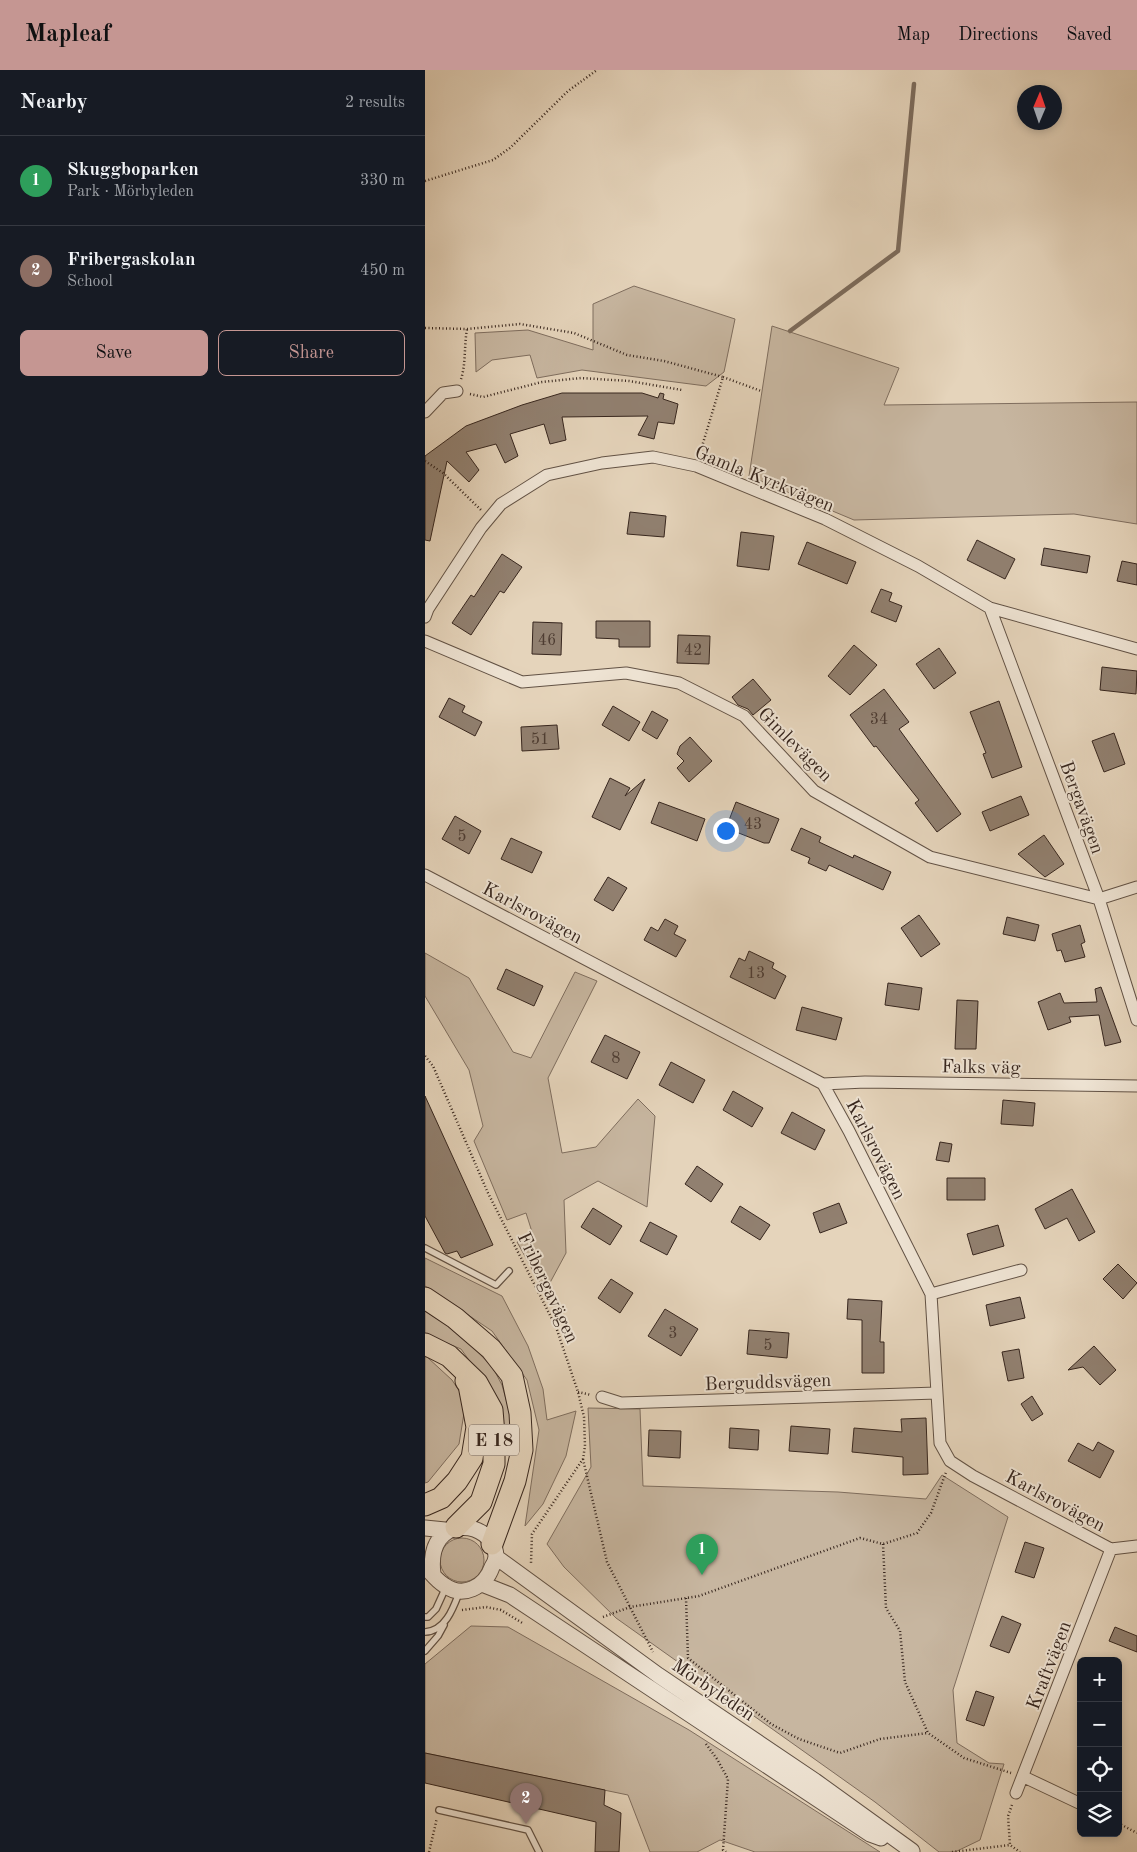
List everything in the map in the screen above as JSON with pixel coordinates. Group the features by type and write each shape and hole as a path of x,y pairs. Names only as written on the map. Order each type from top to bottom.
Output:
{"highway":[{"path":"425,1298 455,1318 491,1349 512,1376 520,1413 522,1450 515,1481 494,1551"},
{"name":"E 18","path":"425,1344 449,1356 477,1383 492,1410 495,1464 481,1502 450,1528"},
{"name":"E 18","path":"425,1504 441,1498 457,1481 472,1458 477,1427 469,1385 449,1356"}],"street":[{"path":"425,412 443,393 457,391"},
{"name":"Gamla Kyrkvägen","path":"425,617 433,601 481,528 501,504 547,476 602,462 653,457 696,466 825,519 919,566 990,608 1137,649"},
{"name":"Bergavägen","path":"990,608 1099,898 1137,1020"},
{"name":"Gimlevägen","path":"425,641 522,682 626,673 679,683 744,716 814,791 930,857 1099,898 1137,887"},
{"name":"Karlsrovägen","path":"425,875 823,1084 849,1131 931,1294 940,1443 950,1462 1111,1549 1137,1546"},
{"name":"Falks väg","path":"823,1084 865,1082 1137,1086"},
{"path":"931,1294 1021,1270"},
{"name":"Berguddsvägen","path":"602,1396 621,1403 937,1393"},
{"path":"425,1528 450,1528 470,1528 483,1535 494,1551 490,1574 482,1584 471,1590 453,1589 429,1570 432,1546 450,1528"},
{"name":"Kraftvägen","path":"1016,1794 1111,1549"},
{"name":"Mörbyleden","path":"494,1551 523,1578 658,1675 815,1781 912,1852"},
{"name":"Mörbyleden","path":"482,1584 510,1595 870,1834 912,1852"},
{"path":"1024,1777 1077,1802"}],"lane":[{"path":"425,1248 496,1284 509,1271"},
{"path":"425,1617 428,1617 436,1609 453,1589"},
{"path":"425,1651 438,1636 446,1620 453,1589"},
{"path":"425,1632 438,1628 446,1620"},
{"path":"439,1810 528,1830 539,1852"}],"path":[{"path":"425,181 493,160 510,148 569,91 597,70"},
{"path":"425,328 467,329 521,324 574,333 627,355 664,361 723,377 761,391"},
{"path":"467,329 464,343 463,372 457,391 483,397 542,382 581,378 629,381 681,390"},
{"path":"696,466 723,377"},
{"path":"425,461 443,473 490,518"},
{"name":"Fribergavägen","path":"425,1056 433,1066 488,1193 556,1327 578,1392 584,1417 585,1446 583,1460"},
{"path":"523,1578 531,1569 532,1534 583,1460"},
{"path":"583,1460 607,1562 659,1663 658,1675"},
{"path":"599,1619 630,1607 699,1596 860,1538 883,1544 917,1533 931,1513 950,1462"},
{"path":"883,1544 886,1608 900,1631 905,1682 928,1733 964,1758 1024,1777"},
{"path":"501,1610 510,1595"},
{"path":"686,1598 688,1658 771,1724 799,1739 840,1753 879,1739 928,1733"},
{"path":"702,1739 717,1759 728,1779 723,1851"},
{"path":"1011,1845 1008,1816 1016,1794"},
{"path":"429,1852 439,1810"},
{"path":"1122,1825 1137,1833"},
{"path":"952,1852 1011,1845 1020,1852"}],"shaded area":[{"path":"634,286 735,319 724,372 706,386 582,370 537,378 530,355 492,360 476,372 475,333 528,330 593,350 593,304"},
{"path":"772,326 899,368 884,405 1137,402 1137,524 1074,514 854,520 749,476"},
{"path":"425,953 469,978 513,1052 531,1058 575,972 597,981 548,1078 562,1153 596,1147 638,1099 655,1116 647,1207 598,1181 564,1200 566,1253 545,1292 517,1242 533,1235 526,1213 507,1220 474,1141 483,1126 469,1070 425,996"},
{"path":"425,1258 502,1296 528,1346 543,1389 547,1420 576,1411 566,1456 543,1504 525,1526 539,1430 527,1380 492,1331 425,1286"},
{"path":"425,1311 461,1334 493,1368 502,1385 511,1417 511,1437 501,1437 484,1381 461,1349 425,1334"},
{"path":"425,1357 452,1380 466,1401 459,1444 428,1482 425,1483"},
{"path":"588,1408 640,1409 643,1486 838,1492 926,1499 942,1475 1008,1517 953,1690 957,1743 989,1763 1004,1764 980,1840 955,1852 939,1852 875,1802 616,1618 564,1567 547,1544 591,1467"},
{"path":"462,1538 474,1542 480,1548 484,1560 480,1572 474,1578 462,1582 450,1578 444,1572 440,1560 444,1548 450,1542"},
{"path":"471,1626 508,1627 689,1730 880,1852 755,1852 720,1840 697,1852 650,1852 628,1795 425,1753 425,1664"}],"building":[{"path":"562,393 642,393 658,398 660,393 664,394 663,399 678,404 674,424 658,422 654,439 638,435 648,416 562,417 566,440 550,444 544,424 510,434 518,456 505,463 496,444 466,452 479,470 469,482 447,461 430,541 425,540 425,456 466,426 522,405"},
{"path":"630,512 666,516 664,537 627,534"},
{"path":"741,532 774,536 769,570 737,566"},
{"path":"977,540 1015,559 1005,579 967,560"},
{"path":"807,542 856,562 847,584 798,564"},
{"path":"1044,548 1090,556 1087,573 1041,565"},
{"path":"502,554 522,567 504,593 500,591 471,635 452,623 471,595 474,597"},
{"path":"1122,561 1137,564 1137,585 1117,581"},
{"path":"881,589 892,593 889,601 902,606 896,622 871,612"},
{"path":"596,621 650,621 650,647 619,647 619,639 596,638"},
{"path":"533,622 562,623 561,655 532,654"},
{"path":"678,635 710,636 709,664 677,663"},
{"path":"854,645 877,665 850,695 828,676"},
{"path":"939,648 956,673 934,689 916,664"},
{"path":"1102,667 1137,671 1136,694 1100,690"},
{"path":"753,679 771,700 753,715 748,709 738,705 732,697"},
{"path":"884,689 909,722 899,729 961,814 937,832 915,803 919,800 876,746 874,747 850,715"},
{"path":"449,698 465,706 462,712 482,722 475,736 439,717"},
{"path":"999,701 1022,767 992,778 983,754 986,753 970,712"},
{"path":"613,706 640,722 629,741 602,725"},
{"path":"652,711 668,720 657,739 642,730"},
{"path":"557,725 559,749 522,751 521,727"},
{"path":"1114,733 1125,764 1104,772 1092,741"},
{"path":"690,737 712,761 689,782 677,768 684,761 677,754 680,746"},
{"path":"610,778 630,788 625,796 645,779 620,830 592,817"},
{"path":"1021,796 1029,815 990,831 982,812"},
{"path":"659,802 705,819 697,841 651,823"},
{"path":"736,802 779,819 769,843 764,843 726,828"},
{"path":"455,816 481,831 469,854 442,839"},
{"path":"801,828 821,837 819,842 853,858 854,855 891,872 883,890 829,865 826,871 808,863 810,858 791,850"},
{"path":"1044,835 1064,864 1045,877 1018,854"},
{"path":"511,838 542,852 532,873 501,859"},
{"path":"608,877 627,888 613,911 594,900"},
{"path":"919,915 940,944 921,957 901,928"},
{"path":"1007,917 1039,925 1035,941 1003,934"},
{"path":"665,919 678,926 674,934 686,940 676,957 644,940 651,927 658,931"},
{"path":"1080,925 1085,942 1081,944 1085,957 1065,962 1061,950 1057,951 1052,934"},
{"path":"749,951 774,963 772,968 786,976 775,999 730,977 739,958 745,961"},
{"path":"506,969 543,986 534,1006 497,989"},
{"path":"888,983 922,988 919,1010 885,1005"},
{"path":"1101,987 1121,1042 1105,1046 1099,1015 1069,1017 1071,1022 1048,1030 1038,1002 1060,993 1064,1003 1097,1002 1095,989"},
{"path":"957,1000 978,1001 976,1049 955,1049"},
{"path":"802,1007 842,1018 836,1040 796,1030"},
{"path":"605,1035 640,1052 627,1079 591,1062"},
{"path":"671,1062 705,1080 693,1103 659,1085"},
{"path":"733,1091 763,1108 752,1127 723,1110"},
{"path":"425,1096 493,1245 461,1258 457,1251 445,1253 425,1216"},
{"path":"1003,1100 1035,1103 1033,1126 1001,1124"},
{"path":"792,1112 825,1130 815,1150 781,1133"},
{"path":"940,1142 952,1144 949,1162 936,1160"},
{"path":"697,1166 723,1184 711,1202 685,1184"},
{"path":"947,1178 985,1178 985,1200 947,1200"},
{"path":"1072,1189 1095,1232 1079,1241 1067,1218 1045,1229 1035,1209"},
{"path":"839,1203 847,1223 820,1233 813,1213"},
{"path":"740,1206 770,1225 760,1240 731,1222"},
{"path":"593,1208 622,1226 610,1245 581,1227"},
{"path":"650,1222 677,1236 667,1255 640,1241"},
{"path":"998,1225 1004,1246 973,1255 967,1234"},
{"path":"1118,1264 1137,1283 1123,1299 1103,1279"},
{"path":"611,1279 633,1293 620,1313 598,1298"},
{"path":"1020,1297 1025,1318 990,1326 986,1305"},
{"path":"848,1299 882,1301 880,1342 884,1342 884,1373 862,1373 862,1320 847,1319"},
{"path":"665,1309 698,1329 681,1356 648,1336"},
{"path":"749,1330 789,1333 787,1358 747,1354"},
{"path":"1094,1346 1116,1370 1100,1385 1083,1367 1068,1370"},
{"path":"1019,1349 1024,1378 1008,1381 1002,1352"},
{"path":"1032,1396 1043,1414 1032,1421 1021,1404"},
{"path":"926,1418 928,1474 903,1475 903,1457 852,1452 854,1428 902,1432 901,1419"},
{"path":"791,1426 830,1429 828,1454 789,1451"},
{"path":"730,1428 759,1430 758,1450 729,1448"},
{"path":"649,1430 681,1431 680,1458 648,1456"},
{"path":"1098,1442 1114,1451 1100,1478 1068,1461 1078,1443 1093,1451"},
{"path":"1025,1542 1044,1548 1034,1578 1015,1572"},
{"path":"1002,1616 1021,1624 1009,1653 990,1646"},
{"path":"1115,1627 1137,1636 1137,1652 1109,1641"},
{"path":"976,1691 994,1697 984,1726 966,1720"},
{"path":"425,1753 605,1790 604,1805 621,1813 619,1852 595,1852 596,1822 425,1783"}],"waterway":[{"path":"790,331 898,251 914,84"}],"place":[{"name":"Skuggboparken","path":"702,1575"},
{"name":"Fribergaskolan","path":"526,1824"}]}
